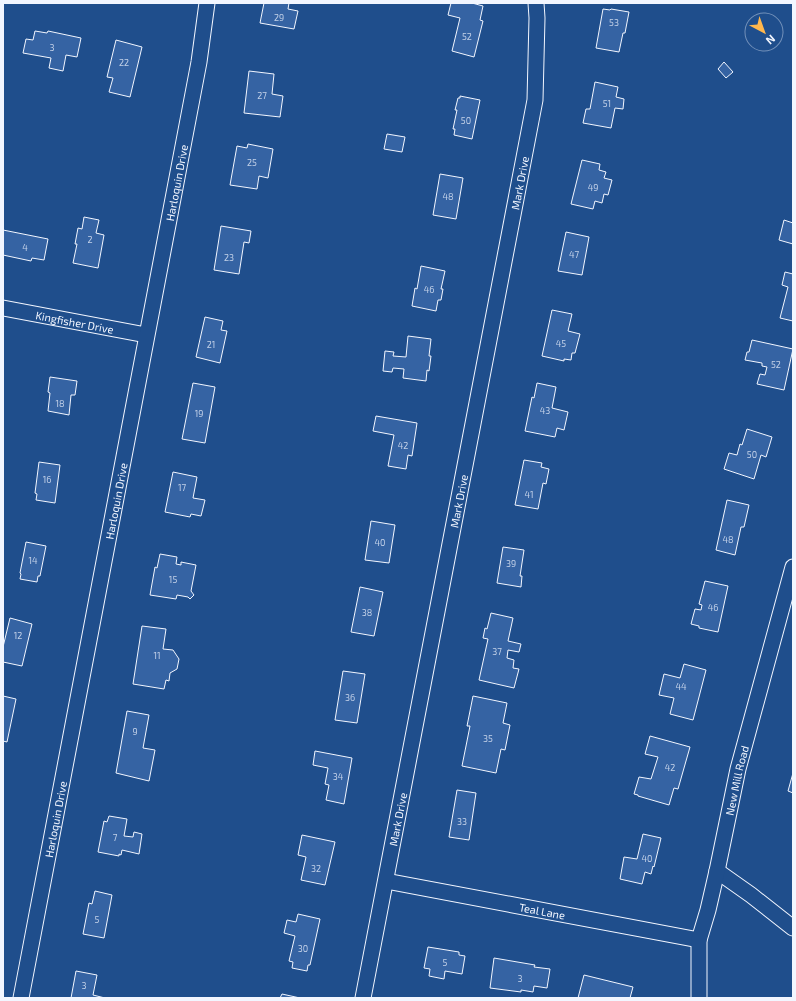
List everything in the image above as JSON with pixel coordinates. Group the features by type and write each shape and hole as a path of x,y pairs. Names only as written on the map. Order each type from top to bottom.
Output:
{"street":[{"name":"Harloquin Drive","path":"21,998 146,334 199,62 207,3"},
{"name":"Mark Drive","path":"363,998 535,100 536,3"},
{"name":"Kingfisher Drive","path":"3,308 146,334"},
{"name":"New Mill Road","path":"698,998 699,940 717,871 738,769 793,566"},
{"path":"717,871 793,928"},
{"name":"Teal Lane","path":"386,881 699,940"}],"building":[{"path":"264,3 289,3 288,9 298,11 294,29 260,23"},
{"path":"451,3 472,3 483,6 480,20 483,21 474,57 452,51 460,18 448,15"},
{"path":"603,9 629,12 625,33 623,33 619,52 596,48"},
{"path":"35,31 47,33 48,31 81,38 77,57 66,55 63,71 49,68 51,58 23,53 26,39 33,40"},
{"path":"116,40 142,47 130,97 109,92 113,78 107,77"},
{"path":"724,62 733,72 726,78 718,69"},
{"path":"249,71 274,74 272,94 283,96 280,117 244,113"},
{"path":"595,82 618,87 616,97 624,99 623,109 615,108 611,128 583,123 586,109 590,109"},
{"path":"460,96 480,100 472,139 454,135 455,129 453,129 457,110 455,110 458,98 460,98"},
{"path":"387,134 405,137 402,152 384,149"},
{"path":"248,144 273,149 268,178 259,176 257,189 230,185 237,146 247,148"},
{"path":"582,160 600,164 599,170 606,172 604,178 612,180 608,195 604,194 602,203 595,201 593,209 571,204"},
{"path":"440,174 463,178 456,219 433,215"},
{"path":"84,217 99,220 96,233 104,235 98,268 73,263 77,244 75,244 78,228 82,229"},
{"path":"784,220 793,223 793,244 779,240"},
{"path":"221,226 251,231 249,243 244,242 239,274 214,270"},
{"path":"3,230 48,239 44,260 32,258 31,261 3,255"},
{"path":"566,232 589,237 582,275 558,271"},
{"path":"421,266 445,271 441,289 443,289 441,300 438,300 436,311 412,306"},
{"path":"785,272 793,274 793,321 780,318 788,287 782,285"},
{"path":"552,310 572,314 568,331 580,334 575,353 572,353 571,360 564,359 564,361 542,356"},
{"path":"205,317 223,321 221,330 227,331 220,363 196,357"},
{"path":"408,336 431,339 429,356 431,356 426,381 403,378 404,369 393,368 392,372 383,371 385,351 394,352 393,356 406,357"},
{"path":"752,340 793,349 784,390 757,384 760,374 765,375 767,367 762,366 762,363 745,360"},
{"path":"50,377 77,381 75,395 71,395 69,415 48,411"},
{"path":"193,383 215,387 205,443 182,439"},
{"path":"537,383 556,387 552,408 568,412 564,430 557,428 555,437 525,431 532,397 534,398"},
{"path":"376,416 417,423 412,456 408,455 406,469 388,466 394,435 373,431"},
{"path":"747,429 772,437 766,457 761,455 754,479 724,469 729,453 737,455"},
{"path":"524,460 542,463 541,467 549,469 546,484 543,483 538,509 515,505"},
{"path":"39,462 60,465 55,503 36,500 37,494 35,493"},
{"path":"173,472 197,477 193,498 205,500 201,516 191,514 190,517 165,512"},
{"path":"727,500 749,505 744,527 741,527 735,555 716,550"},
{"path":"371,521 395,525 389,563 365,560"},
{"path":"26,542 46,546 40,576 38,576 37,582 20,579"},
{"path":"503,547 524,550 520,576 522,576 521,587 497,583"},
{"path":"160,554 177,557 176,564 181,565 181,562 196,565 191,591 194,595 190,599 188,597 177,595 176,599 150,595 155,567 157,568"},
{"path":"705,581 728,586 718,632 699,628 699,626 691,624 695,609 701,610 702,605 699,604"},
{"path":"360,587 383,592 374,636 351,632"},
{"path":"491,613 513,618 508,641 521,644 519,652 508,650 507,658 514,660 513,668 519,669 514,688 479,680 488,639 483,638"},
{"path":"10,618 32,624 22,666 3,662 3,647"},
{"path":"142,626 166,629 163,649 173,650 179,659 177,669 170,673 169,681 166,680 164,689 133,684"},
{"path":"684,664 706,670 693,720 670,714 674,698 659,695 664,674 680,678"},
{"path":"343,671 365,674 357,723 335,720"},
{"path":"3,696 16,699 7,742 3,741"},
{"path":"473,696 507,703 503,723 510,725 505,750 501,749 496,773 462,766 470,726 467,726"},
{"path":"127,711 149,715 143,748 155,750 149,781 116,773"},
{"path":"650,736 690,747 678,789 674,788 669,805 634,794 639,777 651,779 658,757 645,754"},
{"path":"315,751 352,758 344,804 326,800 329,785 325,784 328,768 313,765"},
{"path":"793,773 793,793 788,791"},
{"path":"457,790 476,793 469,840 449,837"},
{"path":"109,816 127,819 124,836 133,837 134,832 142,834 139,854 122,850 121,855 119,854 119,856 98,852 104,821 107,822"},
{"path":"643,834 661,838 651,874 645,872 642,884 620,879 624,857 637,859"},
{"path":"302,835 335,842 325,885 301,880 306,857 298,855"},
{"path":"95,891 112,895 104,938 83,934 89,903 92,904"},
{"path":"298,914 320,919 310,965 308,965 307,971 292,968 293,962 289,961 295,936 284,933 287,920 296,922"},
{"path":"428,947 459,952 459,955 465,956 462,974 445,971 444,979 429,976 430,969 424,968"},
{"path":"494,958 550,969 547,988 534,986 533,992 521,990 521,992 490,988"},
{"path":"76,971 97,975 93,995 105,998 71,998"},
{"path":"584,975 633,987 630,998 578,998"},
{"path":"282,994 300,998 280,998"}]}
